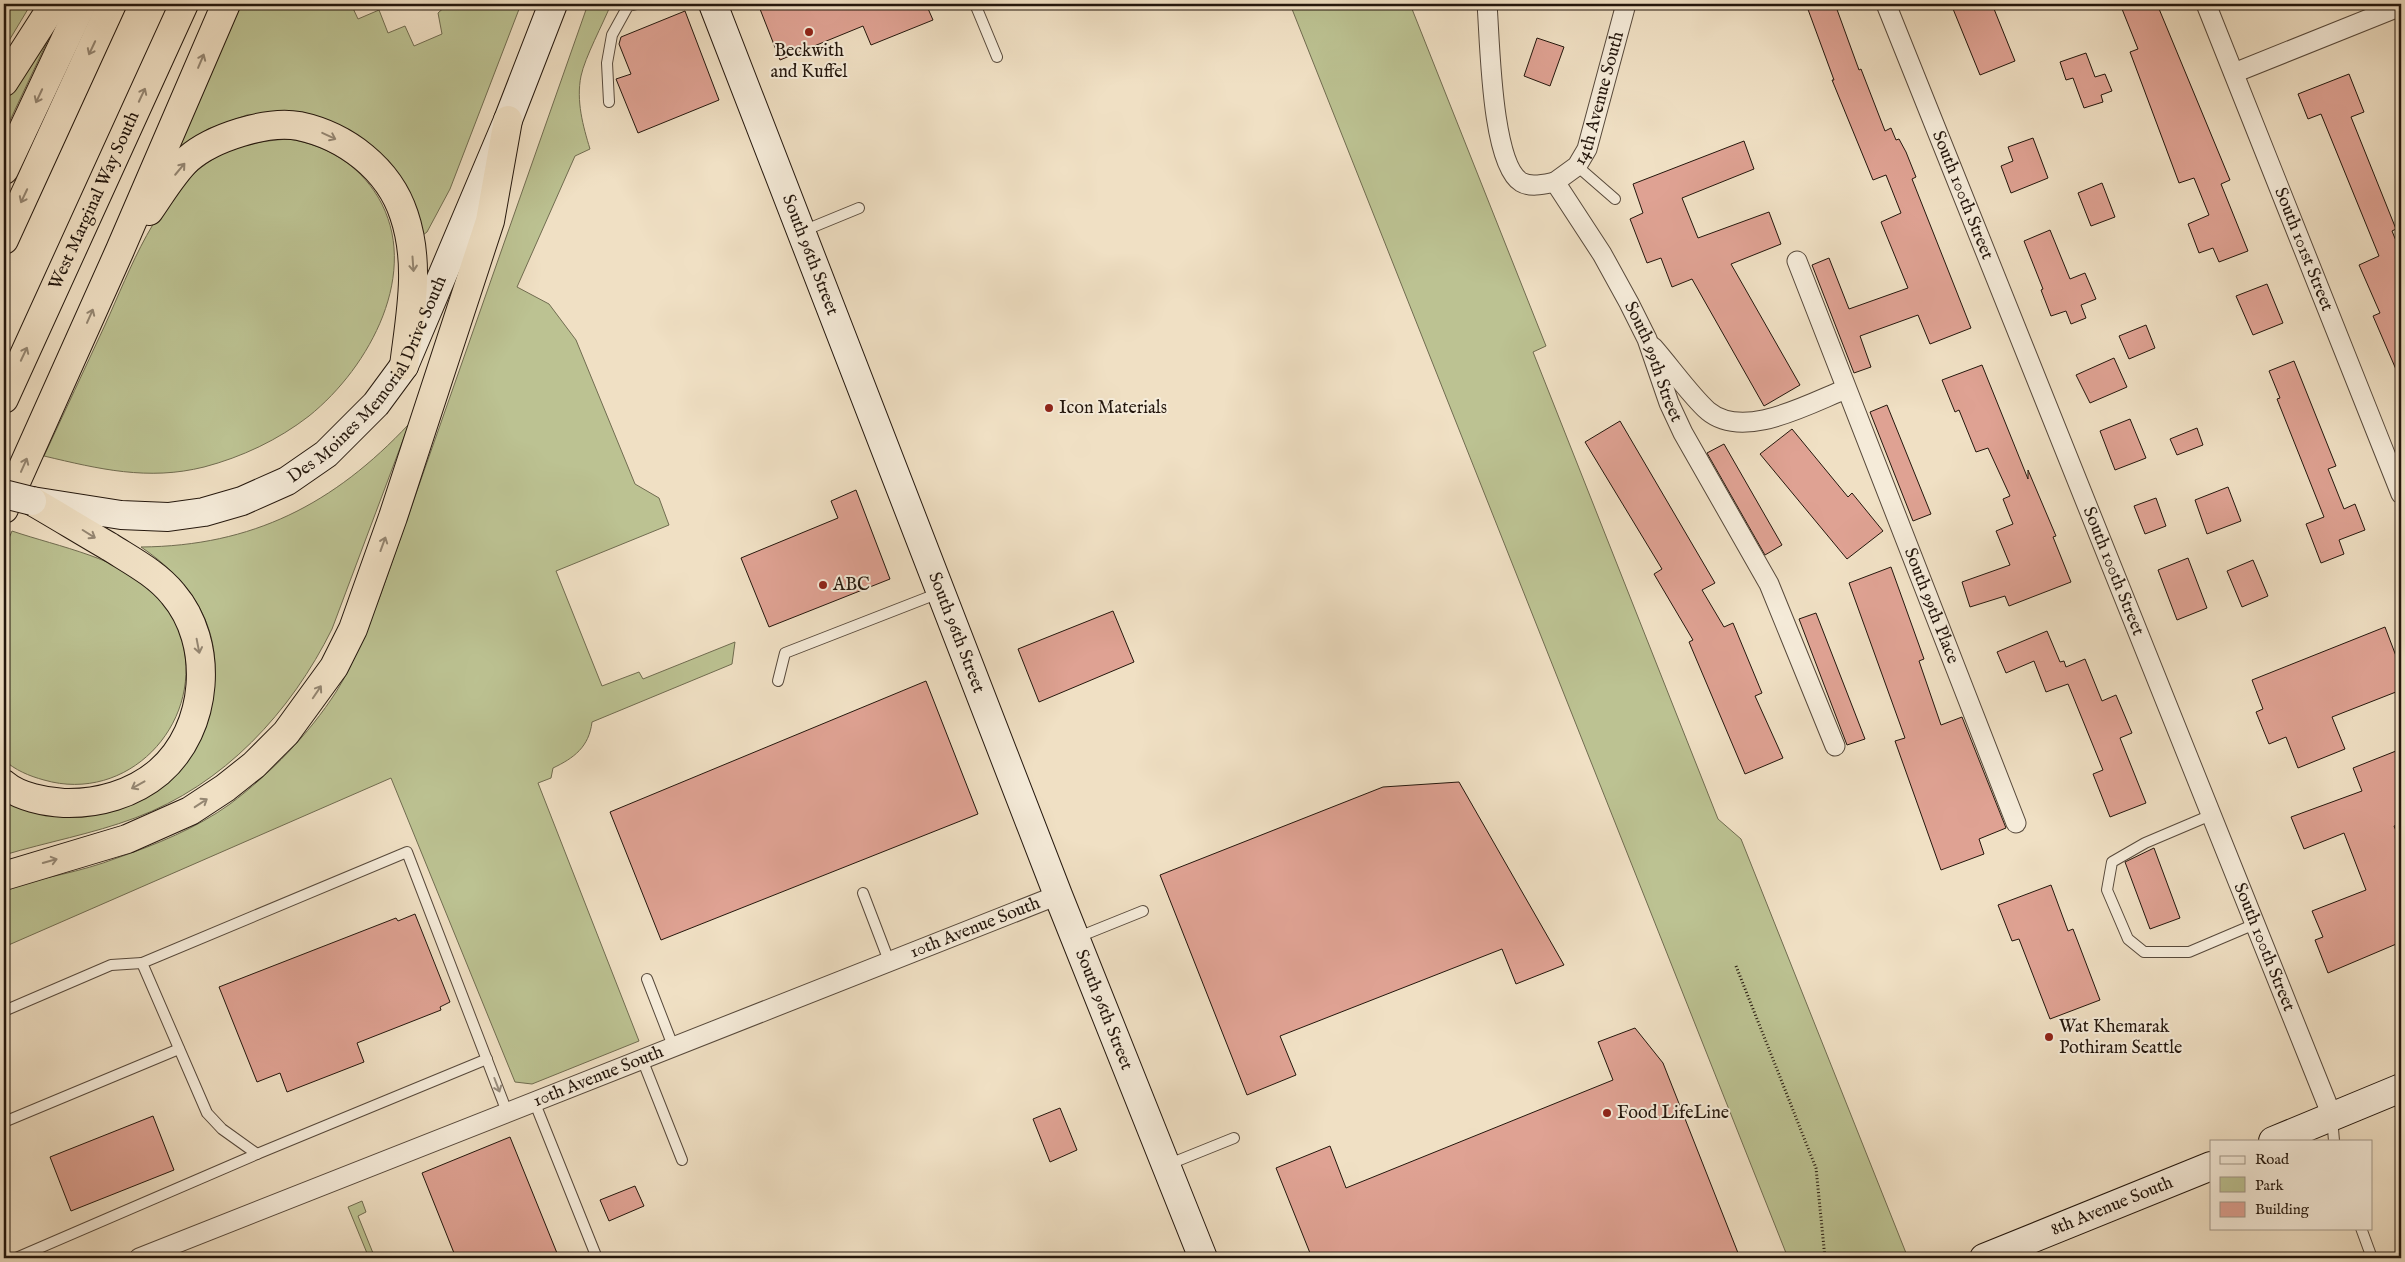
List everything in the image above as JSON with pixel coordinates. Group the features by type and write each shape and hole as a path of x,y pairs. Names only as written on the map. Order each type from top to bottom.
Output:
{"highway":[{"path":"4,82 54,4"},
{"path":"4,170 82,4"},
{"path":"4,240 112,4"},
{"name":"West Marginal Way South","path":"4,398 184,4"},
{"path":"4,509 120,250 226,4"},
{"path":"4,876 127,839 190,811 247,771 280,740 311,701 334,667 353,629 393,517 490,221 508,120"},
{"path":"120,250 188,159 215,142 240,132 272,127 297,126 324,134 354,148 376,169 390,187 404,214 412,245 414,280 404,366"},
{"path":"4,784 28,796 53,802 83,803 114,797 139,785 160,772 187,736 197,710 201,679 199,647 190,618 173,593 149,571 32,501"}],"street":[{"name":"Des Moines Memorial Drive South","path":"4,494 32,501 121,515 168,517 204,512 242,501 287,481 326,454 376,404 404,366 508,120 553,4"},
{"name":"South 96th Street","path":"713,4 1058,895 1203,1258"},
{"path":"1487,4 1495,111 1502,147 1508,163 1513,174 1523,183 1536,185 1555,182"},
{"name":"14th Avenue South","path":"1555,182 1577,166 1587,149 1626,4"},
{"name":"South 100th Street","path":"1886,4 2255,924 2333,1129"},
{"name":"South 101st Street","path":"2206,4 2401,494"},
{"path":"2234,73 2401,6"},
{"name":"South 99th Street","path":"1555,182 1602,254 1647,339 1669,403 1683,433 1769,584 1835,746"},
{"name":"South 99th Place","path":"1797,261 2016,823"},
{"path":"1647,339 1709,412 1726,420 1743,423 1760,422 1846,389"},
{"name":"10th Avenue South","path":"138,1258 1058,895"},
{"path":"2277,1140 2333,1129 2401,1088"},
{"name":"8th Avenue South","path":"1984,1258 2210,1166"}],"lane":[{"path":"609,102 608,63 612,35 628,6 637,4"},
{"path":"975,4 997,57"},
{"path":"1577,166 1615,199"},
{"path":"802,232 859,208"},
{"path":"778,681 785,653 941,592"},
{"path":"2211,815 2145,843 2112,862 2107,890 2128,939 2144,952 2189,952 2255,924"},
{"path":"4,1011 111,965 142,963 407,852 507,1112"},
{"path":"862,894 890,961"},
{"path":"1075,938 1143,911"},
{"path":"142,963 206,1113 222,1129 257,1154"},
{"path":"647,979 673,1046"},
{"path":"4,1122 179,1049"},
{"path":"16,1258 257,1154 487,1059"},
{"path":"642,1059 682,1160"},
{"path":"534,1101 598,1258"},
{"path":"1166,1165 1234,1138"},
{"path":"2362,1230 2372,1258"}],"path":[{"path":"1736,966 1816,1168 1825,1258"}],"green space":[{"path":"4,4 31,4 4,49"},
{"path":"241,4 351,4 358,19 379,10 388,33 405,26 414,46 442,34 438,13 448,4 521,4 450,189 427,232 423,235 415,208 349,131 321,118 285,113 247,115 208,129 177,150"},
{"path":"588,4 611,4 590,50 581,76 580,104 590,149 575,156 517,287 549,304 576,340 635,484 659,498 669,525 556,571 602,686 639,672 643,679 735,642 732,664 592,722 588,738 579,751 568,760 553,768 551,778 538,783 639,1041 532,1084 515,1082 391,778 4,947 4,888 103,863 161,842 204,821 230,804 260,780 288,753 314,723 336,692 354,658 379,599"},
{"path":"1290,4 1410,4 1546,346 1533,352 1718,819 1741,839 1908,1258 1788,1258"},
{"path":"47,40 47,42 4,133 4,94"},
{"path":"289,139 328,151 351,166 370,185 378,197 390,226 394,256 392,286 383,316 369,345 352,372 331,396 309,416 285,433 246,453 204,467 163,473 124,472 44,456 135,258 159,214 174,194 191,176 210,161 229,151 268,141"},
{"path":"409,424 332,629 296,689 275,717 252,742 226,766 198,786 167,804 119,824 4,855 4,795 79,814 205,726 212,698 215,672 213,648 207,624 197,603 182,583 163,564 141,547 182,545 220,539 255,529 289,515 321,498 351,477 381,452"},
{"path":"12,531 89,555 126,571 157,594 173,617 183,644 186,674 181,703 169,729 152,752 129,769 103,780 75,784 33,777 4,760 4,550"},
{"path":"362,1201 366,1212 358,1216 375,1258 369,1258 348,1207"}],"building":[{"name":"Beckwith and Kuffel","path":"758,4 926,4 933,20 871,45 863,26 780,60"},
{"path":"1806,4 1835,4 1859,70 1861,69 1885,131 1891,128 1896,140 1899,139 1906,152 1916,177 1912,179 1971,328 1930,344 1918,315 1860,336 1871,367 1854,373 1812,265 1829,258 1849,309 1908,288 1881,222 1901,213 1886,175 1873,180 1832,80 1834,80"},
{"path":"1951,4 1992,4 2015,61 1980,75"},
{"path":"2120,4 2157,4 2230,180 2221,184 2248,251 2219,262 2213,248 2199,253 2188,224 2209,215 2194,178 2179,183 2130,52 2138,49"},
{"path":"685,11 719,100 638,133 616,79 631,74 619,44 621,37"},
{"path":"1537,38 1564,47 1550,86 1524,76"},
{"path":"2086,53 2095,77 2105,74 2112,91 2101,95 2103,102 2084,108 2073,78 2066,80 2060,62"},
{"path":"2349,74 2364,112 2351,117 2396,229 2392,231 2401,253 2401,381 2373,316 2380,313 2359,265 2379,256 2321,114 2308,119 2298,94"},
{"path":"2033,138 2048,178 2011,193 2001,166 2013,161 2008,147"},
{"path":"1744,141 1754,169 1682,198 1698,238 1769,212 1781,244 1731,264 1800,385 1764,406 1692,279 1672,287 1661,258 1647,263 1630,219 1643,213 1633,184"},
{"path":"2102,183 2115,217 2091,226 2078,193"},
{"path":"2050,230 2070,279 2085,273 2096,299 2081,305 2086,318 2071,324 2066,311 2051,316 2041,290 2043,289 2024,241"},
{"path":"2267,284 2283,323 2253,335 2236,296"},
{"path":"2146,325 2155,348 2129,359 2119,336"},
{"path":"2114,358 2127,387 2090,403 2076,375"},
{"path":"2294,361 2336,466 2328,469 2344,509 2355,504 2365,530 2339,540 2344,554 2321,563 2306,524 2324,517 2277,399 2280,398 2269,371"},
{"path":"1982,365 2028,479 2028,470 2056,536 2053,537 2071,582 2009,606 2005,596 1970,607 1962,582 2010,565 1996,531 2013,524 2003,499 2010,496 1988,448 1976,452 1959,410 1955,412 1942,380"},
{"path":"1887,405 1931,514 1913,521 1870,412"},
{"path":"2130,419 2146,458 2115,470 2100,431"},
{"path":"1620,421 1715,583 1702,590 1724,627 1733,623 1762,693 1755,696 1783,758 1745,774 1689,642 1693,640 1654,574 1662,569 1585,442"},
{"path":"2197,428 2203,445 2177,455 2170,439"},
{"path":"1792,429 1848,497 1852,493 1883,531 1847,559 1760,454"},
{"path":"1724,444 1782,545 1765,555 1707,453"},
{"path":"2228,487 2241,521 2207,534 2195,500"},
{"path":"856,490 890,579 769,627 741,558 838,518 831,501"},
{"path":"2156,498 2166,526 2145,534 2134,506"},
{"path":"2188,558 2207,608 2177,620 2158,570"},
{"path":"2253,560 2268,596 2242,607 2227,571"},
{"path":"1891,567 1924,659 1919,661 1941,725 1962,717 2006,828 1979,839 1984,854 1941,870 1895,741 1905,738 1849,583"},
{"path":"1113,611 1134,662 1039,702 1018,649"},
{"path":"1816,613 1865,739 1847,745 1799,619"},
{"path":"2385,627 2396,656 2401,654 2401,690 2332,717 2345,749 2298,768 2286,737 2269,744 2256,712 2263,709 2252,680"},
{"path":"2047,631 2060,662 2064,661 2066,667 2085,659 2102,701 2116,695 2132,733 2120,738 2146,803 2110,817 2093,774 2103,770 2068,684 2046,692 2034,661 2006,673 1997,652"},
{"path":"926,681 978,814 661,940 610,812"},
{"path":"2401,749 2401,823 2394,826 2401,843 2401,942 2328,973 2315,940 2323,937 2312,911 2366,890 2344,833 2304,849 2291,817 2362,791 2353,768"},
{"path":"1459,782 1564,965 1516,984 1502,949 1280,1036 1296,1075 1247,1095 1160,875 1383,787"},
{"path":"2154,848 2180,918 2150,929 2125,862"},
{"path":"2051,885 2068,931 2073,929 2100,1000 2050,1019 2019,939 2012,941 1998,905"},
{"path":"415,914 450,1002 440,1007 441,1010 357,1043 364,1062 287,1092 280,1073 257,1082 219,987 396,918 398,921"},
{"name":"Food LifeLine","path":"1635,1028 1663,1063 1740,1258 1312,1258 1276,1168 1330,1146 1346,1188 1613,1080 1598,1042"},
{"path":"1060,1108 1077,1150 1050,1162 1033,1119"},
{"path":"153,1116 174,1170 71,1211 50,1157"},
{"path":"510,1137 559,1258 456,1258 422,1173"},
{"path":"635,1186 644,1206 609,1221 600,1200"}],"place":[{"name":"Beckwith and Kuffel","path":"809,32"},
{"name":"Icon Materials","path":"1049,408"},
{"name":"ABC","path":"823,585"},
{"name":"Wat Khemarak Pothiram Seattle","path":"2049,1037"},
{"name":"Food LifeLine","path":"1607,1113"}]}
